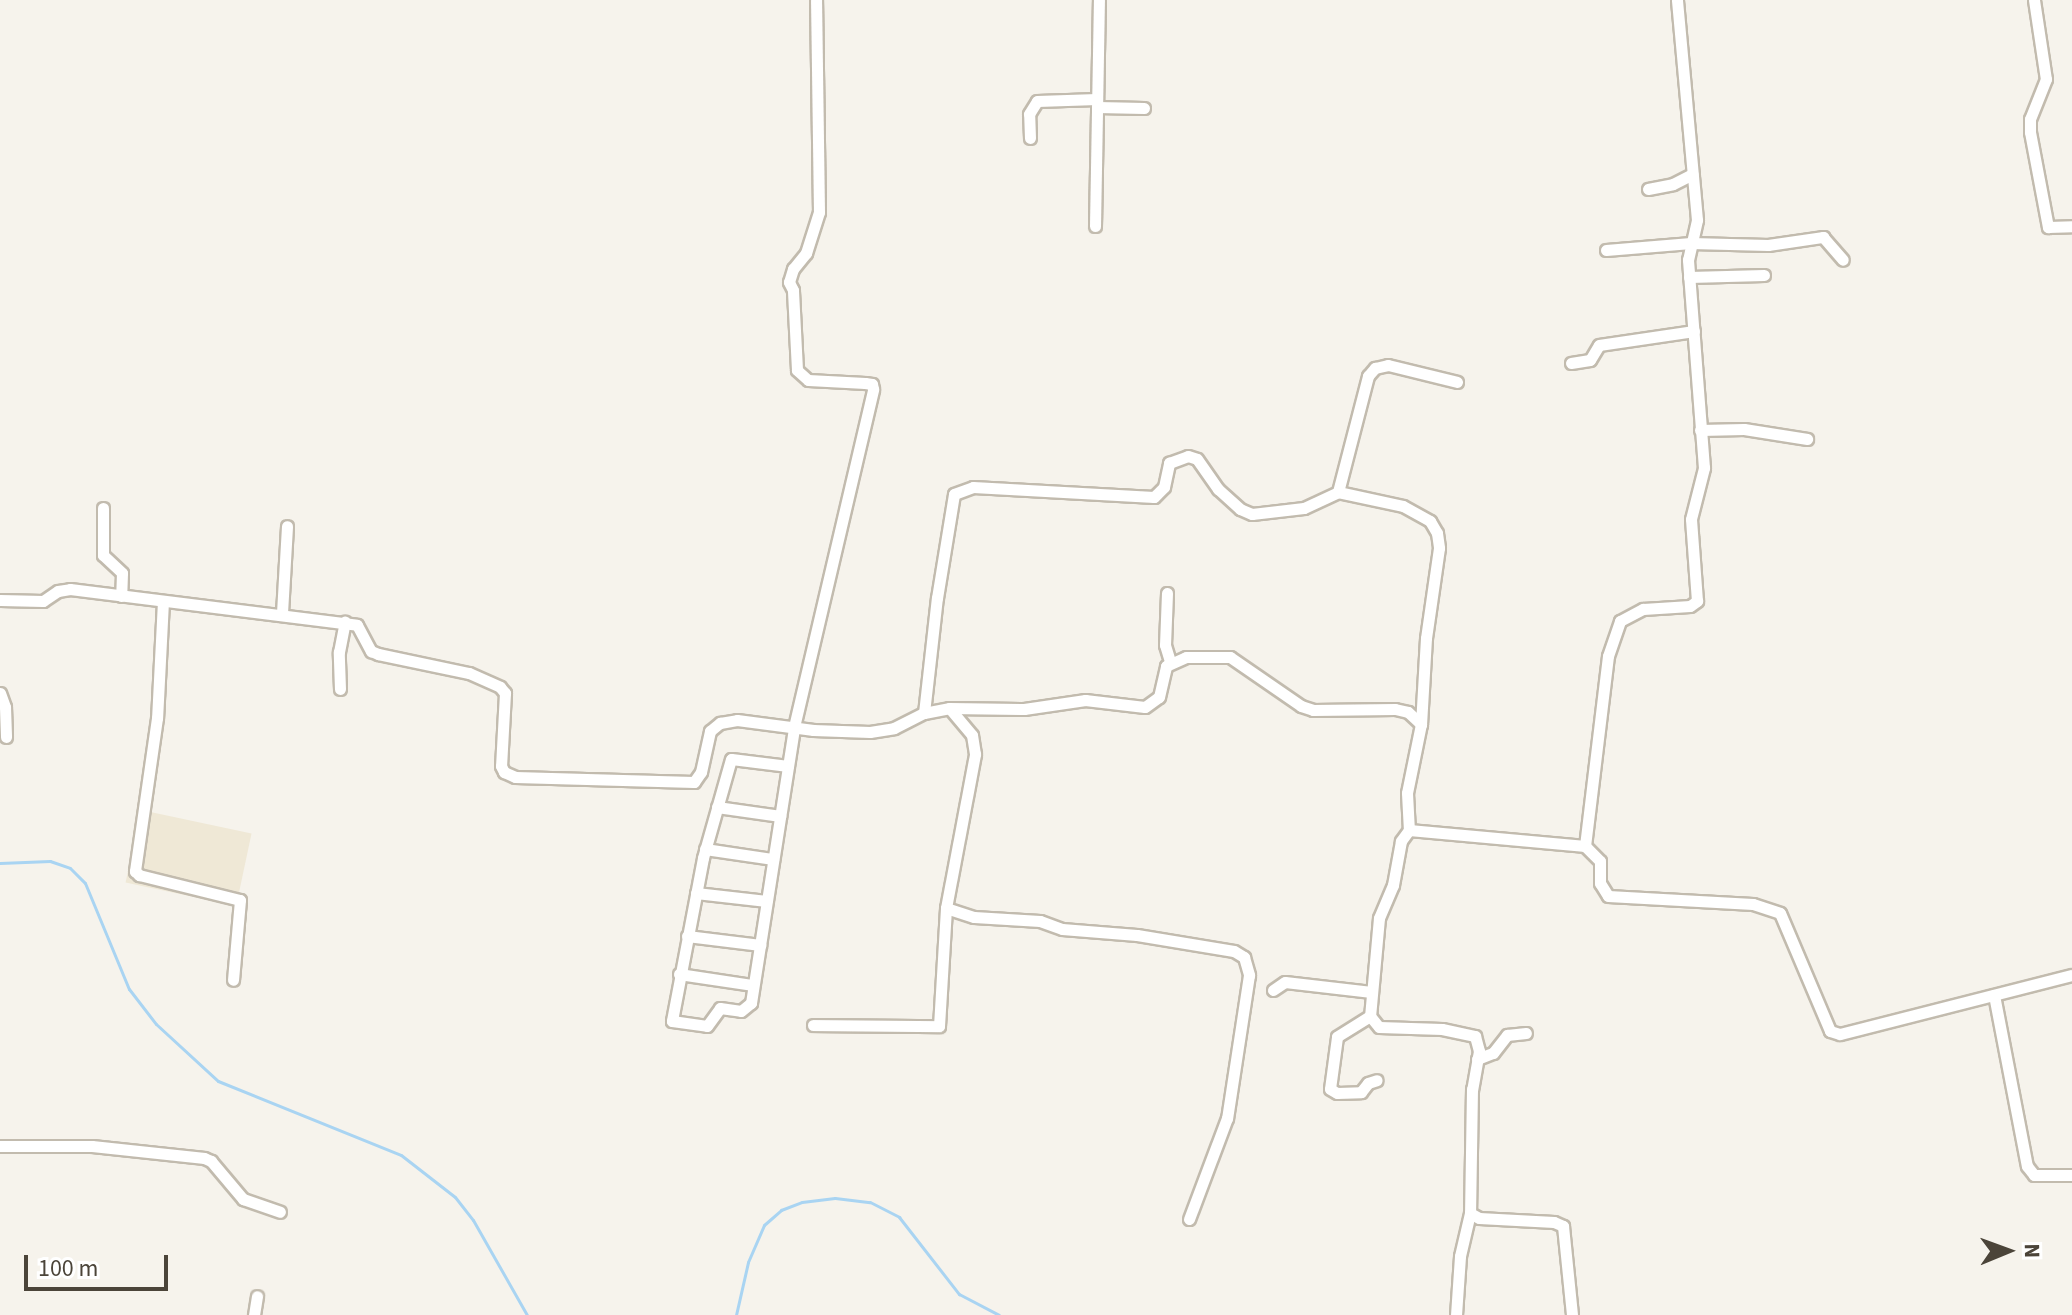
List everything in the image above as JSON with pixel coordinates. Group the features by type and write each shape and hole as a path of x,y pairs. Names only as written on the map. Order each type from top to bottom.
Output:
{"street":[{"path":"788,766 731,759 705,849 672,1021 697,1027 707,1026 720,1008 741,1011 751,1003 753,985 767,901 773,859 788,766 794,727 873,389 872,384 865,383 808,380 797,370 793,290 789,282 793,269 806,253 819,212 816,0"},
{"path":"1095,226 1099,0"},
{"path":"1585,846 1606,671 1620,621 1643,609 1694,606 1697,601 1691,519 1704,468 1689,277 1691,243 1697,220 1677,0"},
{"path":"2034,0 2046,79 2030,119 2030,132 2048,227 2072,226"},
{"path":"1030,138 1029,114 1037,101 1144,108"},
{"path":"1648,189 1673,184 1693,174"},
{"path":"1606,250 1691,243 1768,245 1823,237 1843,260"},
{"path":"1689,277 1764,275"},
{"path":"1571,363 1590,360 1599,345 1694,331"},
{"path":"1338,492 1368,376 1375,368 1388,365 1457,382"},
{"path":"1700,430 1744,429 1807,439"},
{"path":"924,713 951,503 954,494 962,489 973,487 1154,497 1164,487 1169,463 1188,456 1197,459 1218,489 1240,509 1252,514 1295,510 1338,492 1403,506 1430,521 1437,533 1439,548 1426,638 1421,724 1407,793 1409,830 1401,841 1393,885 1379,918 1370,1016 1379,1027 1467,1032 1475,1036 1477,1059 1472,1089 1470,1213 1460,1256 1456,1315"},
{"path":"103,508 104,558 122,573 121,596"},
{"path":"282,613 287,526"},
{"path":"0,600 43,601 63,589 345,622 362,628 368,646 378,654 458,670 500,687 505,693 501,766 508,775 694,782 701,772 714,727 737,720 794,727 882,731 924,713 949,708 1024,709 1085,700 1145,707 1159,697 1163,672 1170,661 1186,657 1230,657 1301,706 1313,710 1395,709 1408,712 1421,724"},
{"path":"1167,593 1165,645 1170,661"},
{"path":"163,601 157,718 135,871 139,875 240,900 233,980"},
{"path":"340,689 339,652 345,622"},
{"path":"0,693 5,707 6,737"},
{"path":"813,1025 939,1026 946,908 975,754 972,735 949,708"},
{"path":"717,807 780,816"},
{"path":"1409,830 1585,846 1600,861 1600,883 1608,896 1753,904 1780,913 1834,1033 1845,1034 2072,975"},
{"path":"705,849 773,859"},
{"path":"696,893 767,901"},
{"path":"946,908 974,917 1040,921 1062,929 1176,941 1234,951 1244,957 1249,975 1227,1118 1189,1219"},
{"path":"687,936 760,945"},
{"path":"679,974 753,985"},
{"path":"1273,990 1285,982 1371,992"},
{"path":"1994,995 2027,1166 2034,1175 2072,1175"},
{"path":"1370,1016 1337,1037 1330,1089 1337,1093 1361,1092 1368,1083 1377,1080"},
{"path":"1477,1059 1493,1053 1507,1035 1526,1033"},
{"path":"0,1146 92,1146 204,1158 211,1161 243,1199 280,1212"},
{"path":"1470,1213 1479,1218 1554,1222 1563,1226 1572,1315"},
{"path":"254,1315 257,1296"}],"shaded area":[{"path":"141,810 252,833 236,906 126,882"}],"waterway":[{"path":"0,863 50,861 70,868 85,883 129,989 156,1024 218,1081 401,1155 455,1197 473,1220 527,1315"},
{"path":"736,1315 748,1262 764,1225 781,1210 802,1202 835,1198 870,1202 899,1217 959,1294 999,1315"}]}
